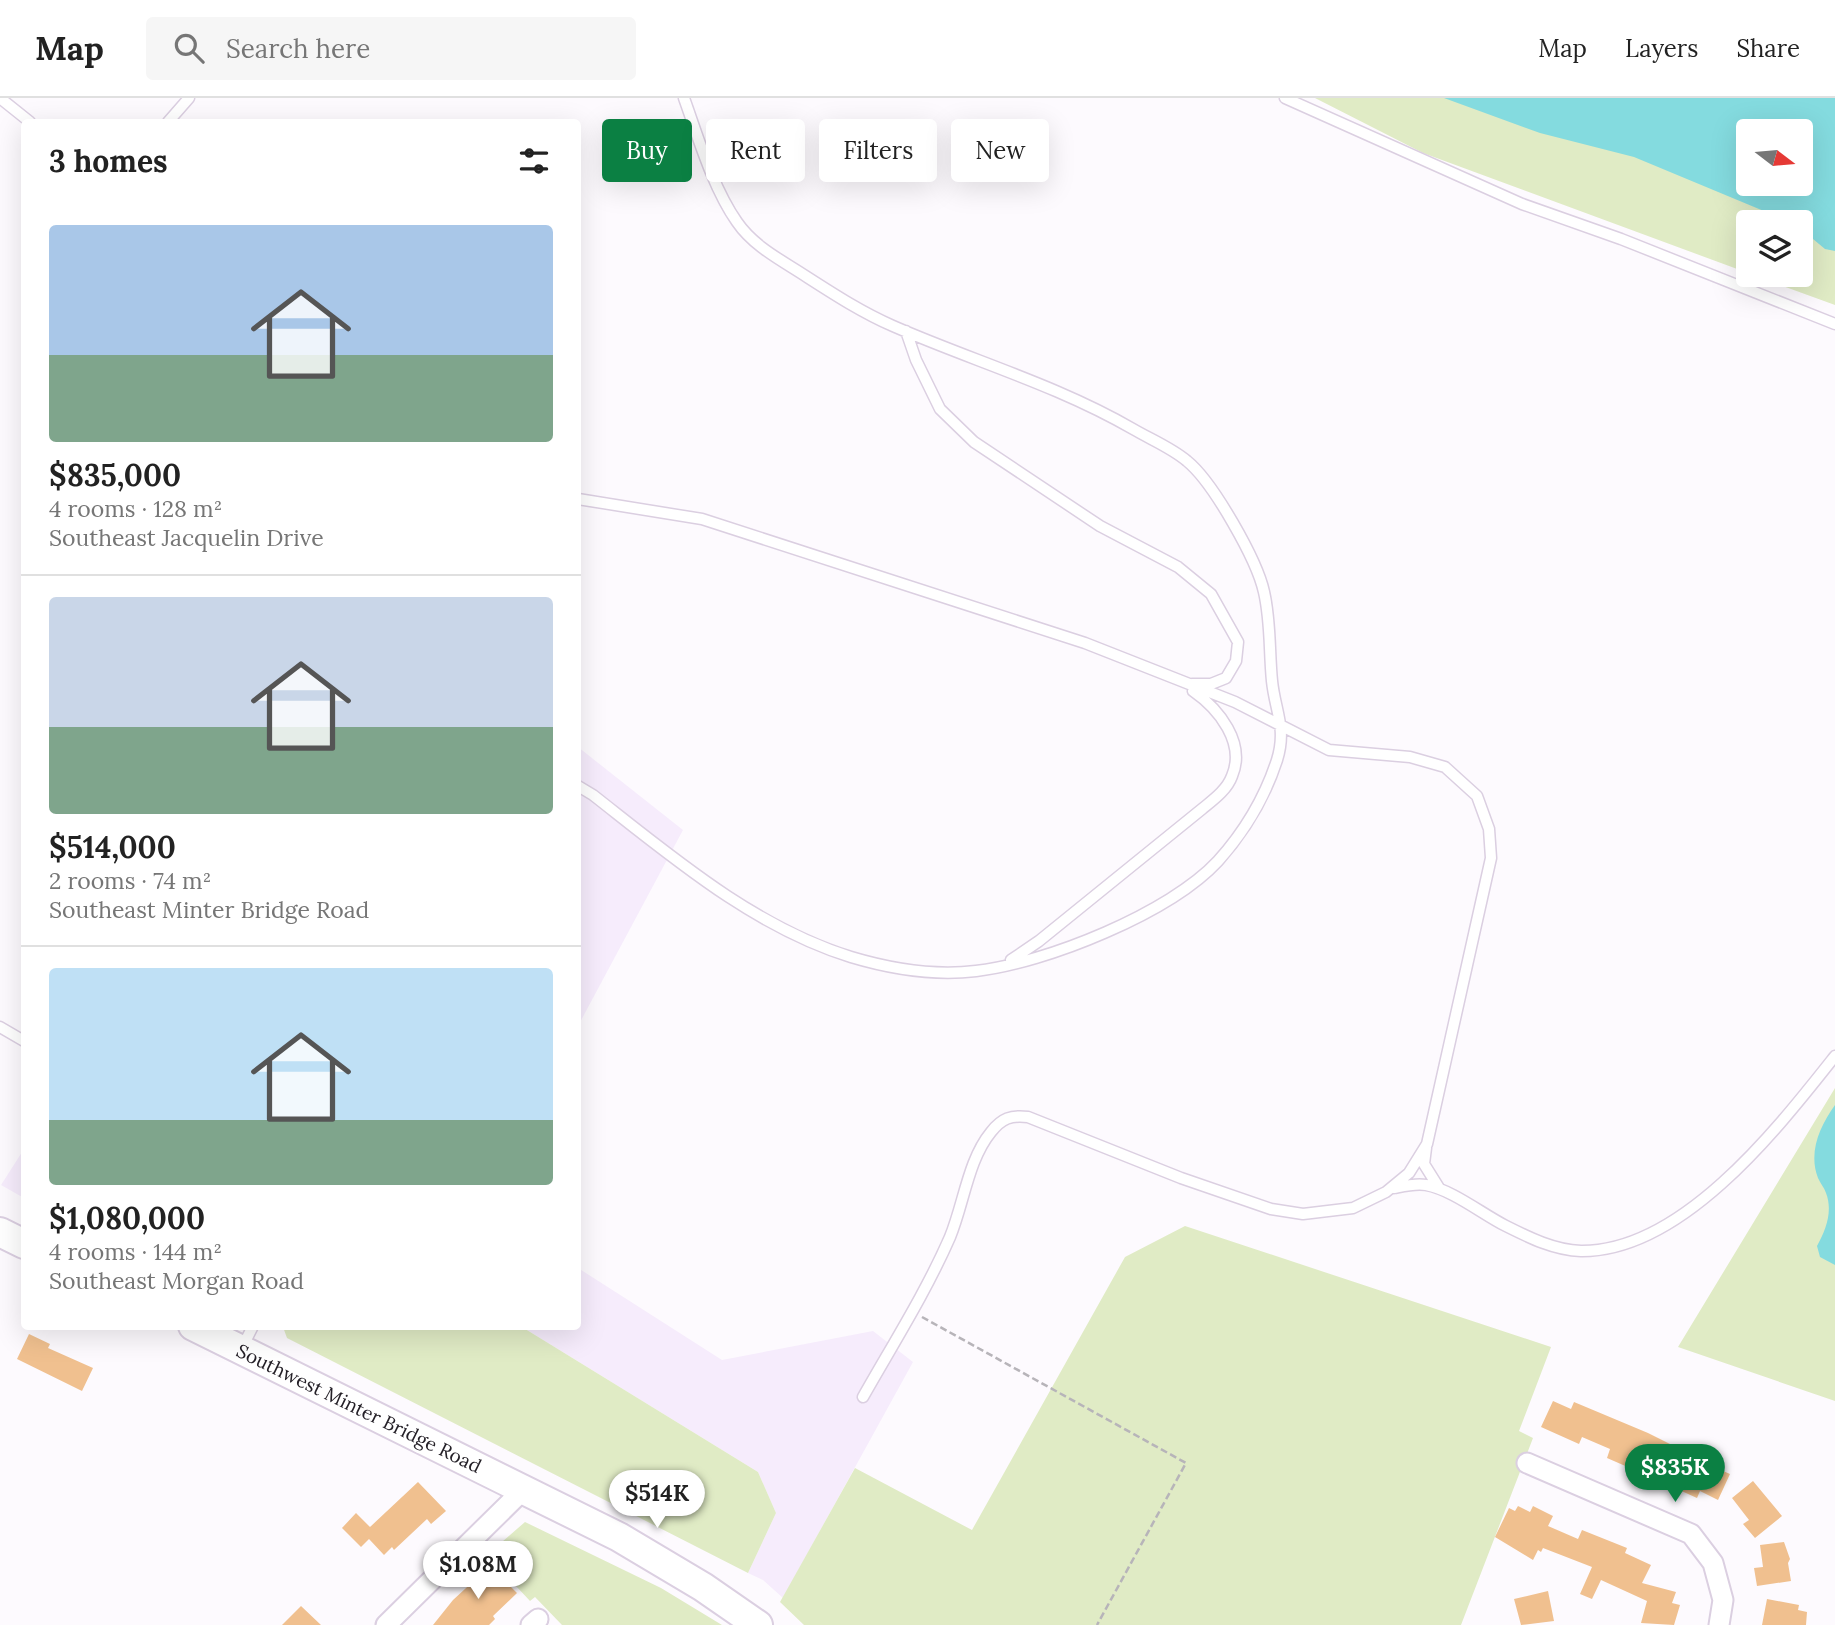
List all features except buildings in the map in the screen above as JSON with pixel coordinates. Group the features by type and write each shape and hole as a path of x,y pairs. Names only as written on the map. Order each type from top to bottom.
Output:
{"main road":[{"path":"0,1232 21,1242"},
{"name":"Southwest Minter Bridge Road","path":"211,1330 247,1338 524,1489 646,1552 758,1625"}],"street":[{"path":"1527,1463 1691,1534 1713,1563 1723,1600 1719,1625"},
{"path":"386,1625 524,1489"}],"lane":[{"path":"0,98 26,119"},
{"path":"171,119 189,98"},
{"path":"581,788 712,886 793,933 849,957 910,971 975,971 1036,958 1101,933 1171,900 1216,864 1242,832 1263,795 1278,757 1282,725 1272,682 1272,638 1264,586 1214,490 1187,461 1113,418 1035,381 906,331 839,298 760,247 736,222 708,162 684,98"},
{"path":"1285,98 1522,204 1621,239 1835,324"},
{"path":"906,331 916,360 940,409 974,442 1100,526 1178,567 1211,594 1238,642 1236,661 1226,678 1211,684 1181,683"},
{"path":"581,499 702,519 1085,643 1235,702 1329,750 1410,757 1445,767 1477,796 1489,829 1491,858 1424,1164 1432,1181 1443,1192"},
{"path":"997,966 1039,941 1220,794 1232,777 1236,761 1233,738 1222,717 1203,698 1181,683"},
{"path":"0,1027 21,1039"},
{"path":"1390,1189 1426,1185 1541,1244 1581,1251 1623,1245 1666,1226 1716,1188 1776,1128 1835,1056"},
{"path":"863,1397 950,1237 979,1152 1000,1121 1013,1116 1028,1117 1181,1178 1271,1209 1303,1214 1353,1209 1390,1189 1409,1173 1427,1144"}],"path":[{"path":"912,1311 1186,1463 1097,1625"}],"shaded area":[{"path":"581,749 683,830 581,1020"},
{"path":"21,1154 21,1196 1,1185"},
{"path":"581,1270 722,1360 873,1331 913,1362 783,1598 763,1580 748,1573 776,1513 758,1472 527,1330 581,1330"}],"green space":[{"path":"1315,98 1835,98 1835,305 1786,287 1813,287 1813,210 1736,210 1736,269 1423,153"},
{"path":"1835,1088 1835,1401 1678,1347"},
{"path":"1185,1226 1551,1347 1519,1431 1533,1438 1461,1625 804,1625 780,1602 855,1468 972,1530 1125,1257"},
{"path":"284,1330 527,1330 758,1472 776,1513 748,1573 287,1338"},
{"path":"525,1522 661,1588 722,1625 562,1625 535,1597 530,1601 487,1555"}],"water":[{"path":"1444,98 1835,98 1835,251 1825,249 1813,239 1813,210 1761,210 1634,157 1540,133"},
{"path":"1835,1105 1835,1265 1820,1257 1817,1246 1826,1227 1829,1207 1814,1159 1820,1130"}]}
